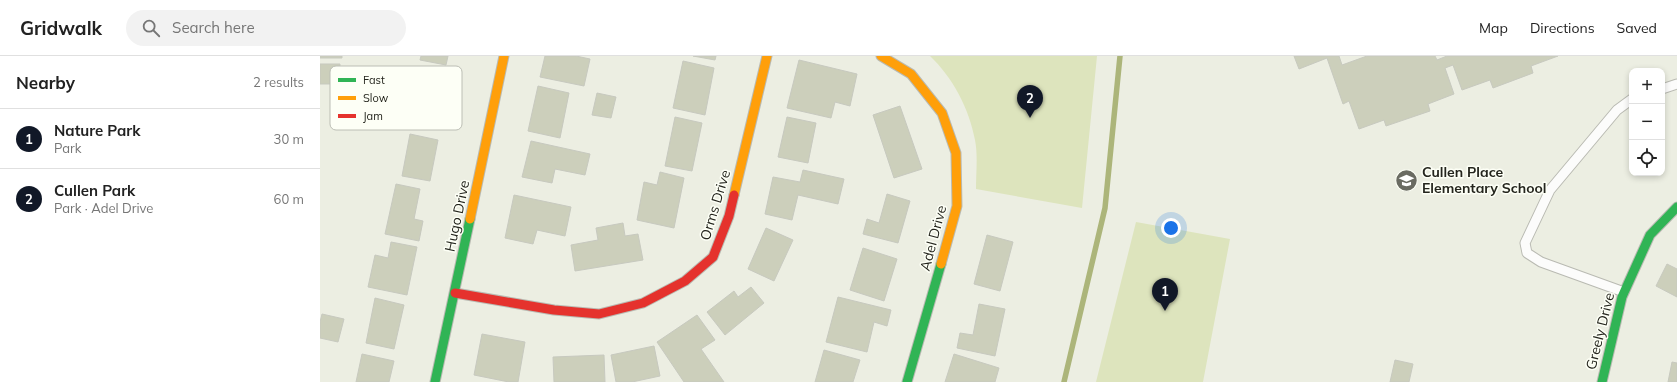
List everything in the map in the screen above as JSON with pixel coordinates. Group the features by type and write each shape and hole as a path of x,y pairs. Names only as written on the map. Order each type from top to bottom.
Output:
{"street":[{"name":"Hugo Drive","path":"435,382 455,294 504,56"},
{"name":"Orms Drive","path":"455,294 554,310 599,314 643,304 685,281 714,257 729,216 767,56"},
{"name":"Adel Drive","path":"881,56 911,74 942,113 956,153 957,206 907,382"},
{"name":"Greely Drive","path":"1602,382 1624,292 1650,235 1677,207"}],"lane":[{"path":"1665,88 1677,84"},
{"path":"1624,292 1541,262 1527,253 1526,243 1550,190 1617,110 1629,101"}],"green space":[{"path":"930,56 1097,56 1082,208 976,189 976,146 969,116 953,84"},
{"path":"1136,222 1230,239 1203,382 1096,382"}],"building":[{"path":"320,56 342,56 342,58 320,58"},
{"path":"421,56 448,56 446,65 420,60"},
{"path":"545,56 576,56 590,59 584,86 540,77"},
{"path":"693,56 716,56 715,60"},
{"path":"1294,56 1339,56 1342,65 1367,56 1435,56 1437,60 1447,56 1558,56 1531,66 1533,73 1493,88 1490,80 1462,90 1453,65 1445,68 1454,94 1428,104 1430,111 1386,126 1384,120 1359,129 1349,101 1343,104 1327,58 1299,69"},
{"path":"799,60 857,74 850,106 835,102 831,118 787,108"},
{"path":"683,61 714,68 705,115 673,108"},
{"path":"320,64 340,64 340,66 330,66 330,84 320,84"},
{"path":"538,86 569,93 560,138 528,131"},
{"path":"597,93 616,97 611,118 592,115"},
{"path":"900,106 922,169 894,178 873,115"},
{"path":"675,117 702,123 692,171 665,166"},
{"path":"787,117 816,123 808,163 778,157"},
{"path":"410,134 438,140 430,181 402,176"},
{"path":"531,141 590,154 585,175 555,169 552,183 522,177"},
{"path":"803,170 844,179 838,204 798,195 792,220 765,214 773,177 800,182"},
{"path":"660,172 684,178 674,228 637,220 644,182 657,185"},
{"path":"396,184 420,189 414,219 423,221 419,241 385,234"},
{"path":"887,194 910,201 898,243 863,234 867,219 879,223"},
{"path":"514,195 571,207 565,236 537,230 533,244 505,238"},
{"path":"623,223 625,236 638,234 643,260 575,271 571,245 598,240 596,228"},
{"path":"766,228 793,240 774,281 748,269"},
{"path":"987,235 1013,242 1000,291 974,284"},
{"path":"391,242 417,247 407,295 368,287 375,255 388,258"},
{"path":"863,248 897,259 884,301 850,290"},
{"path":"1667,264 1677,269 1677,297 1656,286"},
{"path":"751,287 764,303 725,335 707,312 734,291 738,297"},
{"path":"838,297 891,310 887,326 874,322 867,352 826,342"},
{"path":"375,298 404,305 394,349 366,343"},
{"path":"979,304 1005,309 995,356 957,348 960,333 973,335"},
{"path":"322,314 344,319 338,342 320,338 320,322"},
{"path":"697,315 715,340 701,349 724,382 684,382 657,342"},
{"path":"482,334 525,342 518,382 509,382 474,375"},
{"path":"654,346 660,376 632,382 616,382 611,355"},
{"path":"824,350 860,360 853,382 815,382"},
{"path":"362,354 394,361 389,382 356,382"},
{"path":"954,354 999,368 995,382 945,382"},
{"path":"604,355 605,382 554,382 553,357"},
{"path":"1395,360 1413,364 1409,382 1390,382"},
{"path":"1672,362 1677,363 1677,382 1668,382"}],"waterway":[{"path":"1064,382 1105,208 1120,56"}],"traffic: fast":[{"path":"1602,382 1622,297 1650,235 1677,207"},
{"path":"435,382 470,219"},
{"path":"907,382 941,264"}],"traffic: slow":[{"path":"470,219 504,56"},
{"path":"734,195 767,56"},
{"path":"881,56 911,74 942,113 956,153 957,206 941,264"}],"traffic: jam":[{"path":"455,293 554,310 599,314 643,303 685,281 713,257 729,216 734,195"}],"place":[{"name":"Cullen Park","path":"1030,118"},
{"name":"Cullen Place Elementary School","path":"1406,180"},
{"name":"Nature Park","path":"1165,311"}]}
